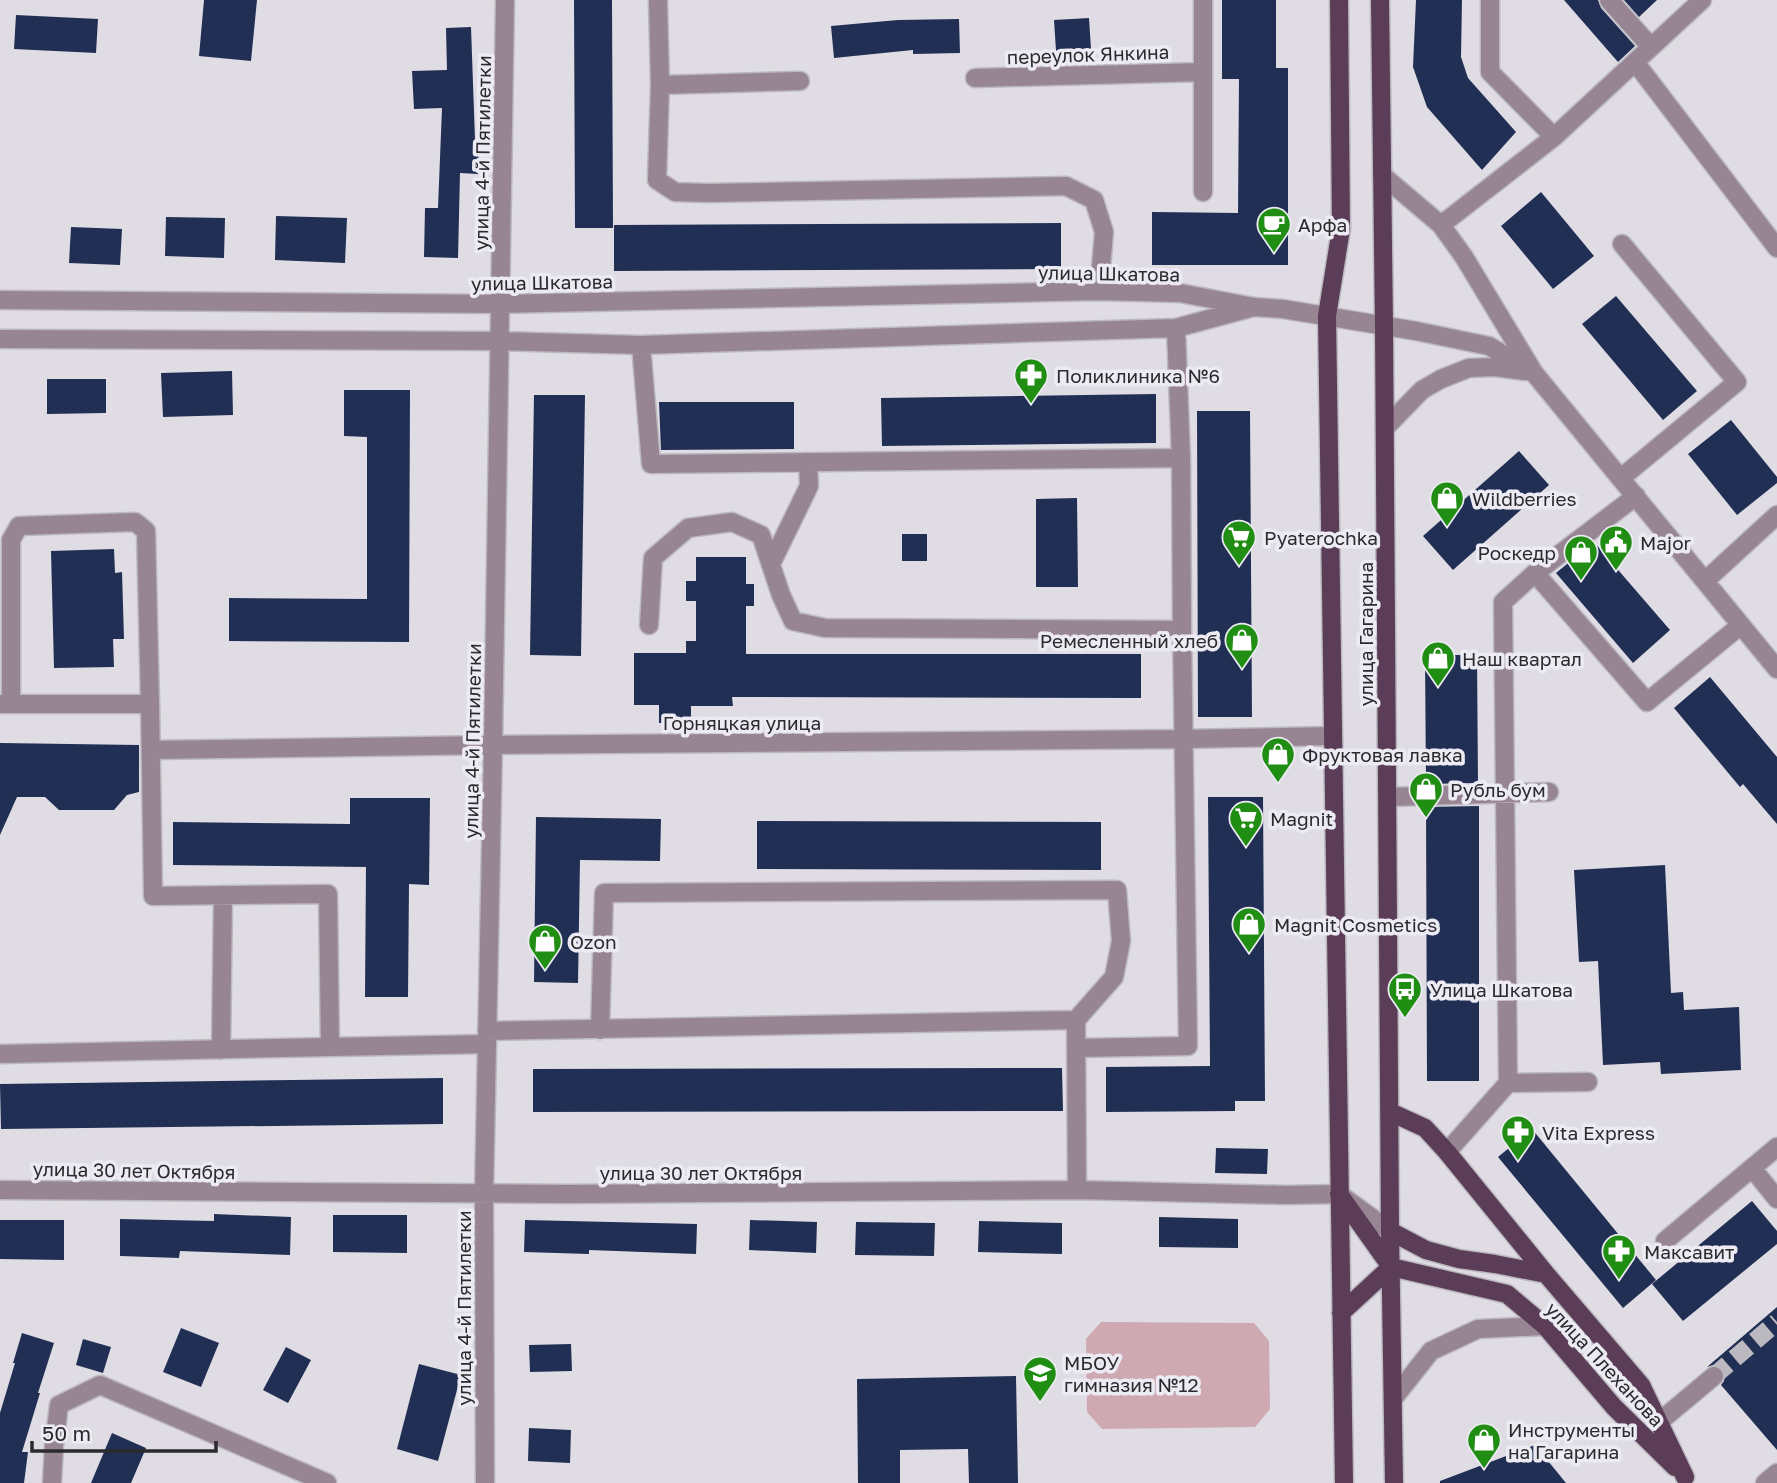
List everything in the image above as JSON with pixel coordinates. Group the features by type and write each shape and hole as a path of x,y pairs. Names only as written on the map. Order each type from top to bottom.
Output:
{"main road":[{"name":"улица Гагарина","path":"1339,0 1340,229 1327,316 1344,1483"},
{"name":"улица Гагарина","path":"1380,0 1394,1483"},
{"name":"улица Плеханова","path":"1390,1112 1425,1128 1641,1385 1685,1481"},
{"path":"1339,1194 1391,1267 1341,1313"},
{"name":"улица Плеханова","path":"1390,1231 1426,1250 1458,1259 1546,1274"},
{"name":"улица Плеханова","path":"1391,1267 1458,1259"},
{"name":"улица Плеханова","path":"1391,1267 1507,1294 1545,1326 1614,1407 1685,1481"}],"street":[{"name":"улица 4-й Пятилетки","path":"485,1483 484,1194 505,0"},
{"path":"658,0 660,85 657,180 675,192 1066,187 1094,200 1098,211 1104,232 1099,291"},
{"path":"1203,0 1203,192"},
{"path":"1490,0 1490,72 1554,136"},
{"path":"1609,0 1651,47"},
{"path":"1441,225 1554,136 1702,0"},
{"path":"1635,62 1777,247"},
{"name":"переулок Янкина","path":"975,78 1203,72"},
{"path":"660,85 800,81"},
{"path":"1382,175 1441,225 1464,257 1534,373 1777,669"},
{"path":"1621,478 1737,382 1622,244"},
{"name":"улица Шкатова","path":"0,300 500,304 1099,291 1180,293 1254,307"},
{"path":"0,339 500,341 641,345 1176,328 1254,307 1327,316 1489,346 1534,373"},
{"path":"1077,1048 1188,1046 1181,458 1176,328"},
{"path":"641,345 651,464 1181,458"},
{"path":"1385,428 1422,390 1441,379 1469,369 1495,367 1534,373"},
{"path":"771,564 809,486 808,462"},
{"path":"1447,1152 1508,1083 1503,602 1535,573 1636,496"},
{"path":"1705,582 1777,515"},
{"path":"150,704 5,704 11,540 19,526 135,522 146,531 150,704 151,750 153,896 328,894 330,1048"},
{"path":"649,625 653,558 688,528 732,523 761,536 793,621 825,628 1182,630"},
{"path":"1535,573 1647,702 1741,625"},
{"name":"Горняцкая улица","path":"151,750 1332,736"},
{"path":"1388,797 1549,792"},
{"path":"600,1030 604,893 1117,890 1121,941 1114,977 1076,1020 1077,1190"},
{"path":"220,1050 223,895"},
{"path":"0,1054 330,1048 600,1030 1076,1020"},
{"path":"1508,1083 1588,1082"},
{"path":"1665,1241 1777,1147"},
{"path":"1752,1168 1777,1199"},
{"name":"улица 30 лет Октября","path":"0,1190 484,1194 1077,1190 1339,1194"},
{"path":"1339,1194 1390,1231"},
{"path":"1393,1399 1431,1351 1478,1329 1545,1326"},
{"path":"1659,1422 1714,1376"},
{"path":"52,1483 59,1405 100,1385 327,1483"},
{"path":"1765,1483 1777,1473"}],"shaded area":[{"path":"1101,1322 1254,1323 1269,1341 1270,1409 1255,1427 1102,1429 1087,1412 1086,1339"}],"building":[{"path":"204,0 257,0 251,61 199,56"},
{"path":"574,0 612,0 613,228 575,228"},
{"path":"1222,0 1276,0 1276,68 1288,68 1288,265 1152,265 1152,212 1238,213 1239,79 1222,79"},
{"path":"1416,0 1462,0 1461,57 1468,78 1516,132 1482,170 1427,107 1413,67"},
{"path":"1564,0 1598,0 1601,8 1635,46 1618,62"},
{"path":"1624,0 1657,0 1639,17"},
{"path":"16,15 98,19 96,53 14,49"},
{"path":"1089,18 1091,49 1056,51 1054,20"},
{"path":"959,19 960,53 913,54 913,50 834,58 831,26 898,20"},
{"path":"471,27 475,140 479,140 478,174 460,173 458,258 424,257 425,208 438,208 442,108 414,109 412,71 447,70 446,28"},
{"path":"1541,192 1594,256 1553,289 1501,226"},
{"path":"276,216 347,218 345,263 275,260"},
{"path":"166,217 225,218 224,258 165,256"},
{"path":"1061,223 1061,269 614,271 614,225"},
{"path":"71,227 122,229 120,265 69,263"},
{"path":"1616,296 1697,391 1663,420 1582,324"},
{"path":"232,371 233,415 163,417 161,373"},
{"path":"47,379 106,379 106,413 47,414"},
{"path":"344,390 410,390 409,642 229,641 229,598 367,599 367,437 344,436"},
{"path":"1156,394 1156,443 882,446 881,398"},
{"path":"534,395 585,395 581,656 530,655"},
{"path":"659,402 794,402 794,449 661,450"},
{"path":"1197,411 1250,411 1252,717 1198,717"},
{"path":"1731,420 1777,477 1777,483 1737,515 1688,454"},
{"path":"1519,451 1549,485 1453,570 1423,536"},
{"path":"1077,498 1078,587 1036,587 1036,499"},
{"path":"902,534 927,534 927,561 902,561"},
{"path":"1594,542 1670,630 1633,663 1556,573"},
{"path":"114,549 115,573 122,572 124,639 113,639 114,667 54,668 51,551"},
{"path":"696,557 746,557 746,584 754,584 754,606 746,606 746,654 1141,654 1141,698 732,697 733,706 691,706 691,723 659,723 659,705 634,705 634,653 686,653 686,641 696,641 696,601 686,601 686,581 696,581"},
{"path":"1425,655 1477,655 1478,783 1426,784"},
{"path":"1710,677 1777,757 1777,824 1743,784 1740,787 1674,708"},
{"path":"0,743 139,745 139,792 127,795 114,810 59,810 45,797 17,797 0,835"},
{"path":"1208,797 1263,797 1265,1101 1235,1101 1235,1111 1106,1112 1106,1067 1210,1066"},
{"path":"350,798 430,798 429,885 409,884 408,997 365,997 366,867 173,865 173,822 350,824"},
{"path":"1479,806 1479,1081 1427,1081 1426,807"},
{"path":"536,817 661,819 660,861 580,860 578,983 534,982"},
{"path":"757,821 1101,822 1101,870 757,869"},
{"path":"1665,865 1671,993 1683,992 1684,1010 1739,1007 1741,1070 1661,1074 1660,1062 1603,1065 1598,961 1579,962 1574,870"},
{"path":"1062,1068 1063,1111 533,1112 533,1069"},
{"path":"443,1078 443,1124 1,1129 0,1084"},
{"path":"1532,1129 1656,1280 1623,1308 1498,1157"},
{"path":"1216,1148 1268,1149 1267,1174 1215,1173"},
{"path":"1752,1201 1777,1231 1777,1244 1683,1321 1652,1284"},
{"path":"214,1214 291,1217 290,1255 180,1251 179,1258 120,1256 120,1219 214,1221"},
{"path":"333,1215 407,1215 407,1253 333,1252"},
{"path":"1159,1217 1238,1219 1238,1248 1159,1247"},
{"path":"0,1220 64,1220 64,1260 0,1259"},
{"path":"525,1220 697,1224 696,1254 589,1250 589,1254 524,1252"},
{"path":"750,1220 817,1222 816,1253 749,1250"},
{"path":"979,1221 1062,1223 1062,1254 978,1252"},
{"path":"856,1222 935,1223 934,1256 855,1255"},
{"path":"1777,1307 1777,1450 1721,1385 1725,1375 1722,1368 1713,1365 1707,1367"},
{"path":"181,1328 219,1343 201,1387 163,1372"},
{"path":"22,1333 54,1343 22,1452 28,1452 24,1483 0,1483 0,1413"},
{"path":"83,1339 111,1347 103,1373 76,1365"},
{"path":"571,1344 572,1371 530,1372 529,1345"},
{"path":"286,1347 311,1360 288,1403 263,1390"},
{"path":"419,1364 461,1375 438,1461 397,1449"},
{"path":"1016,1376 1018,1483 969,1483 968,1449 900,1450 900,1483 858,1483 857,1379"},
{"path":"529,1428 571,1430 570,1463 528,1461"},
{"path":"112,1433 146,1448 131,1483 91,1483"},
{"path":"1535,1445 1566,1483 1440,1483 1440,1481"}],"tunnel":[{"path":"1714,1376 1777,1322"}],"place":[{"name":"Арфа","path":"1274,254"},
{"name":"Поликлиника №6","path":"1031,405"},
{"name":"Wildberries","path":"1447,528"},
{"name":"Pyaterochka","path":"1239,567"},
{"name":"Major","path":"1616,572"},
{"name":"Роскедр","path":"1581,582"},
{"name":"Ремесленный хлеб","path":"1242,670"},
{"name":"Наш квартал","path":"1438,688"},
{"name":"Фруктовая лавка","path":"1278,784"},
{"name":"Рубль бум","path":"1426,819"},
{"name":"Magnit","path":"1246,848"},
{"name":"Magnit Cosmetics","path":"1249,954"},
{"name":"Ozon","path":"545,971"},
{"name":"Улица Шкатова","path":"1405,1019"},
{"name":"Vita Express","path":"1518,1162"},
{"name":"Максавит","path":"1619,1281"},
{"name":"МБОУ гимназия №12","path":"1040,1403"},
{"name":"Инструменты на Гагарина","path":"1484,1470"}]}
